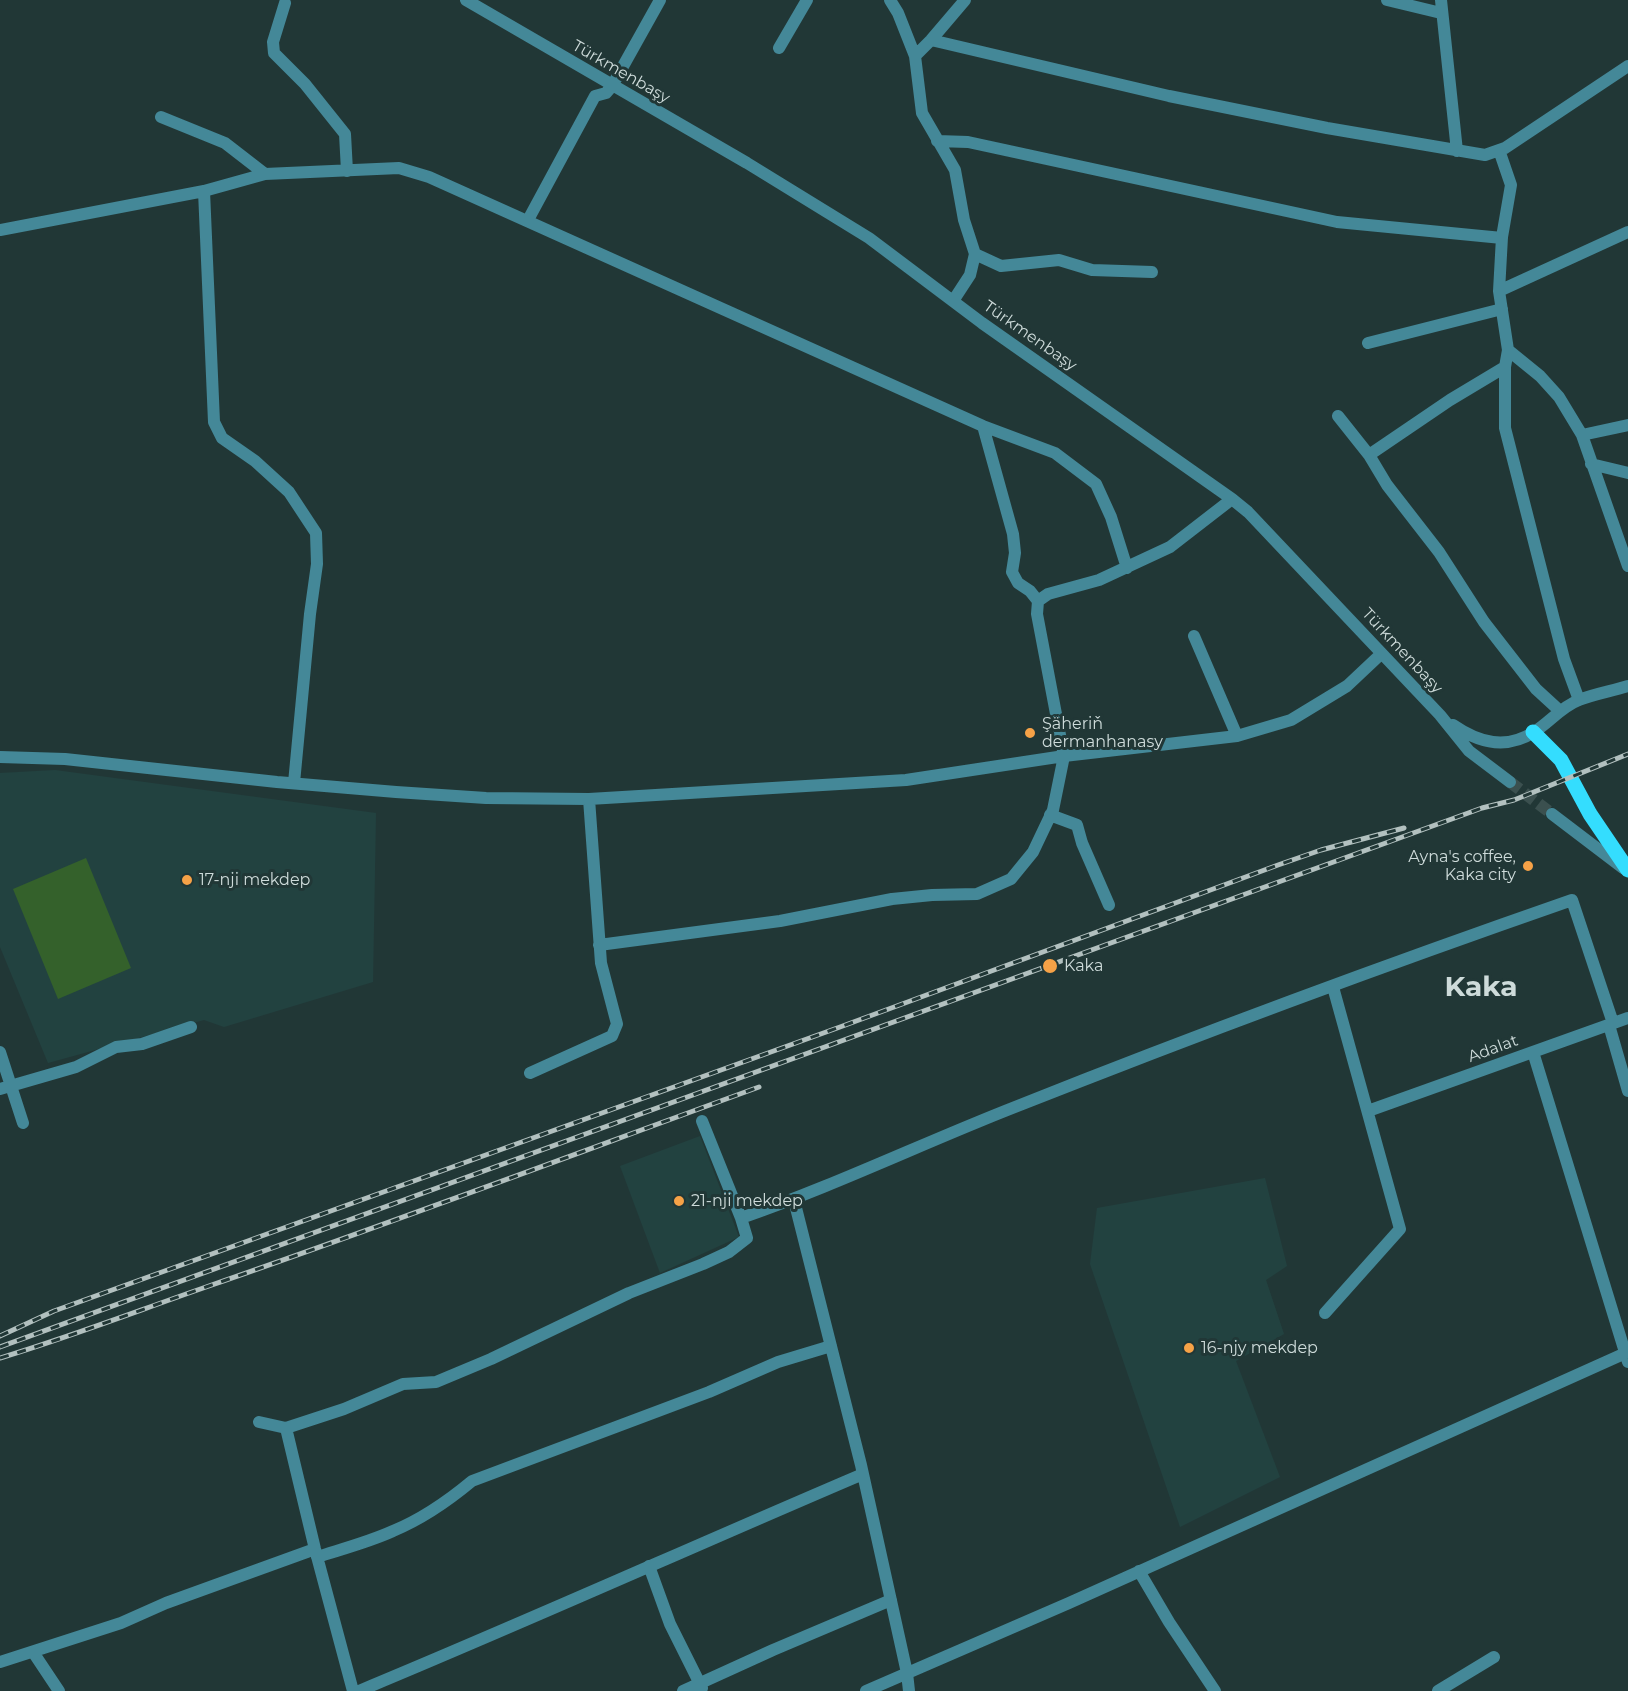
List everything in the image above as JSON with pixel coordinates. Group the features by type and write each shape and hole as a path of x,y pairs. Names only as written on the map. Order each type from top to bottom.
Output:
{"main road":[{"path":"1533,732 1561,760 1590,814 1628,871"}],"street":[{"name":"Türkmenbaşy","path":"466,0 747,163 869,238 953,301 1232,499 1248,512 1440,715 1469,751 1510,782"},
{"path":"528,220 596,96 606,93 612,86 660,0"},
{"path":"778,48 807,0"},
{"path":"890,0 898,13 915,56 922,113 955,170 964,220 975,254 970,275 953,301"},
{"path":"915,56 965,0"},
{"path":"1387,0 1441,13"},
{"path":"1441,0 1457,151"},
{"path":"285,3 273,42 274,53 305,84 345,134 347,171"},
{"path":"931,40 1169,96 1327,128 1485,155 1505,148 1627,70"},
{"path":"161,117 225,143 265,174"},
{"path":"937,141 968,142 1337,222 1502,238"},
{"path":"1499,150 1511,185 1502,238 1499,291 1508,350 1505,367 1505,428 1564,659 1579,700"},
{"path":"0,230 204,191 265,174 399,168 429,177 528,220 983,426 1055,453 1096,484 1111,517 1127,568"},
{"path":"204,191 214,422 222,438 255,461 289,492 316,533 317,564 294,783"},
{"path":"1499,291 1628,232"},
{"path":"975,254 1001,266 1059,260 1092,270 1152,272"},
{"path":"1368,344 1502,309"},
{"path":"1508,350 1540,376 1553,390 1582,435 1628,566"},
{"path":"1369,455 1450,400 1505,367"},
{"path":"1338,416 1369,455 1387,485 1438,552 1484,622 1536,689 1560,711"},
{"path":"1582,435 1628,425"},
{"path":"599,945 780,921 892,899 977,894 1011,879 1033,852 1050,815 1064,756 1037,614 1038,601 1030,591 1018,583 1012,572 1015,553 1014,534 983,426"},
{"path":"1591,464 1628,473"},
{"path":"1038,601 1048,594 1099,580 1170,547 1232,499"},
{"path":"1194,636 1237,736"},
{"path":"0,757 65,759 294,783 486,798 589,798 906,780 1064,756 1237,736 1291,720 1347,686 1381,654"},
{"path":"1440,715 1468,736 1491,744 1517,740 1533,732 1560,711 1579,700 1628,686"},
{"path":"530,1073 612,1036 617,1024 601,963 589,798"},
{"path":"1552,814 1628,871"},
{"path":"1050,815 1077,825 1082,843 1108,905"},
{"path":"741,1218 794,1200 1014,1108 1435,948 1572,900 1611,1024 1628,1091"},
{"path":"1325,1313 1400,1229 1333,987"},
{"name":"Adalat","path":"1368,1111 1628,1018"},
{"path":"5,1088 76,1067 116,1047 142,1044 191,1028"},
{"path":"0,1052 5,1088 23,1123"},
{"path":"866,1691 1627,1356 1533,1052"},
{"path":"259,1422 286,1428 344,1409 403,1384 436,1382 491,1359 629,1293 729,1252 747,1238 702,1121"},
{"path":"794,1200 863,1474 909,1691"},
{"path":"0,1662 122,1623 166,1603 316,1553 392,1532 420,1518 472,1481 708,1392 778,1362 831,1346"},
{"path":"286,1428 353,1691"},
{"path":"359,1691 513,1627 863,1474"},
{"path":"649,1566 670,1624 701,1687"},
{"path":"1140,1571 1169,1622 1215,1691"},
{"path":"682,1691 701,1687 773,1650 891,1600"},
{"path":"33,1652 59,1691"},
{"path":"1438,1691 1494,1657"}],"shaded area":[{"name":"17-nji mekdep","path":"55,770 376,813 373,982 224,1027 204,1020 48,1063 0,947 0,773"},
{"name":"21-nji mekdep","path":"700,1136 739,1237 660,1273 620,1166"},
{"name":"16-njy mekdep","path":"1265,1178 1287,1266 1266,1280 1284,1334 1236,1361 1280,1477 1180,1527 1090,1264 1097,1208"}],"green space":[{"path":"86,858 131,968 58,999 13,889"}],"tunnel":[{"path":"1510,782 1552,814"}],"railway":[{"path":"0,1347 1482,808 1514,800 1628,754"},
{"path":"0,1336 54,1311 840,1027 1278,865 1321,850 1404,828"},
{"path":"0,1358 78,1333 345,1238 759,1087"}],"place":[{"name":"Şäheriň dermanhanasy","path":"1030,733"},
{"name":"Ayna's coffee, Kaka city","path":"1528,866"},
{"name":"17-nji mekdep","path":"187,880"},
{"name":"Kaka","path":"1050,966"},
{"name":"21-nji mekdep","path":"679,1201"},
{"name":"16-njy mekdep","path":"1189,1348"}],"district":[{"name":"Kaka","path":"1481,988"}]}
